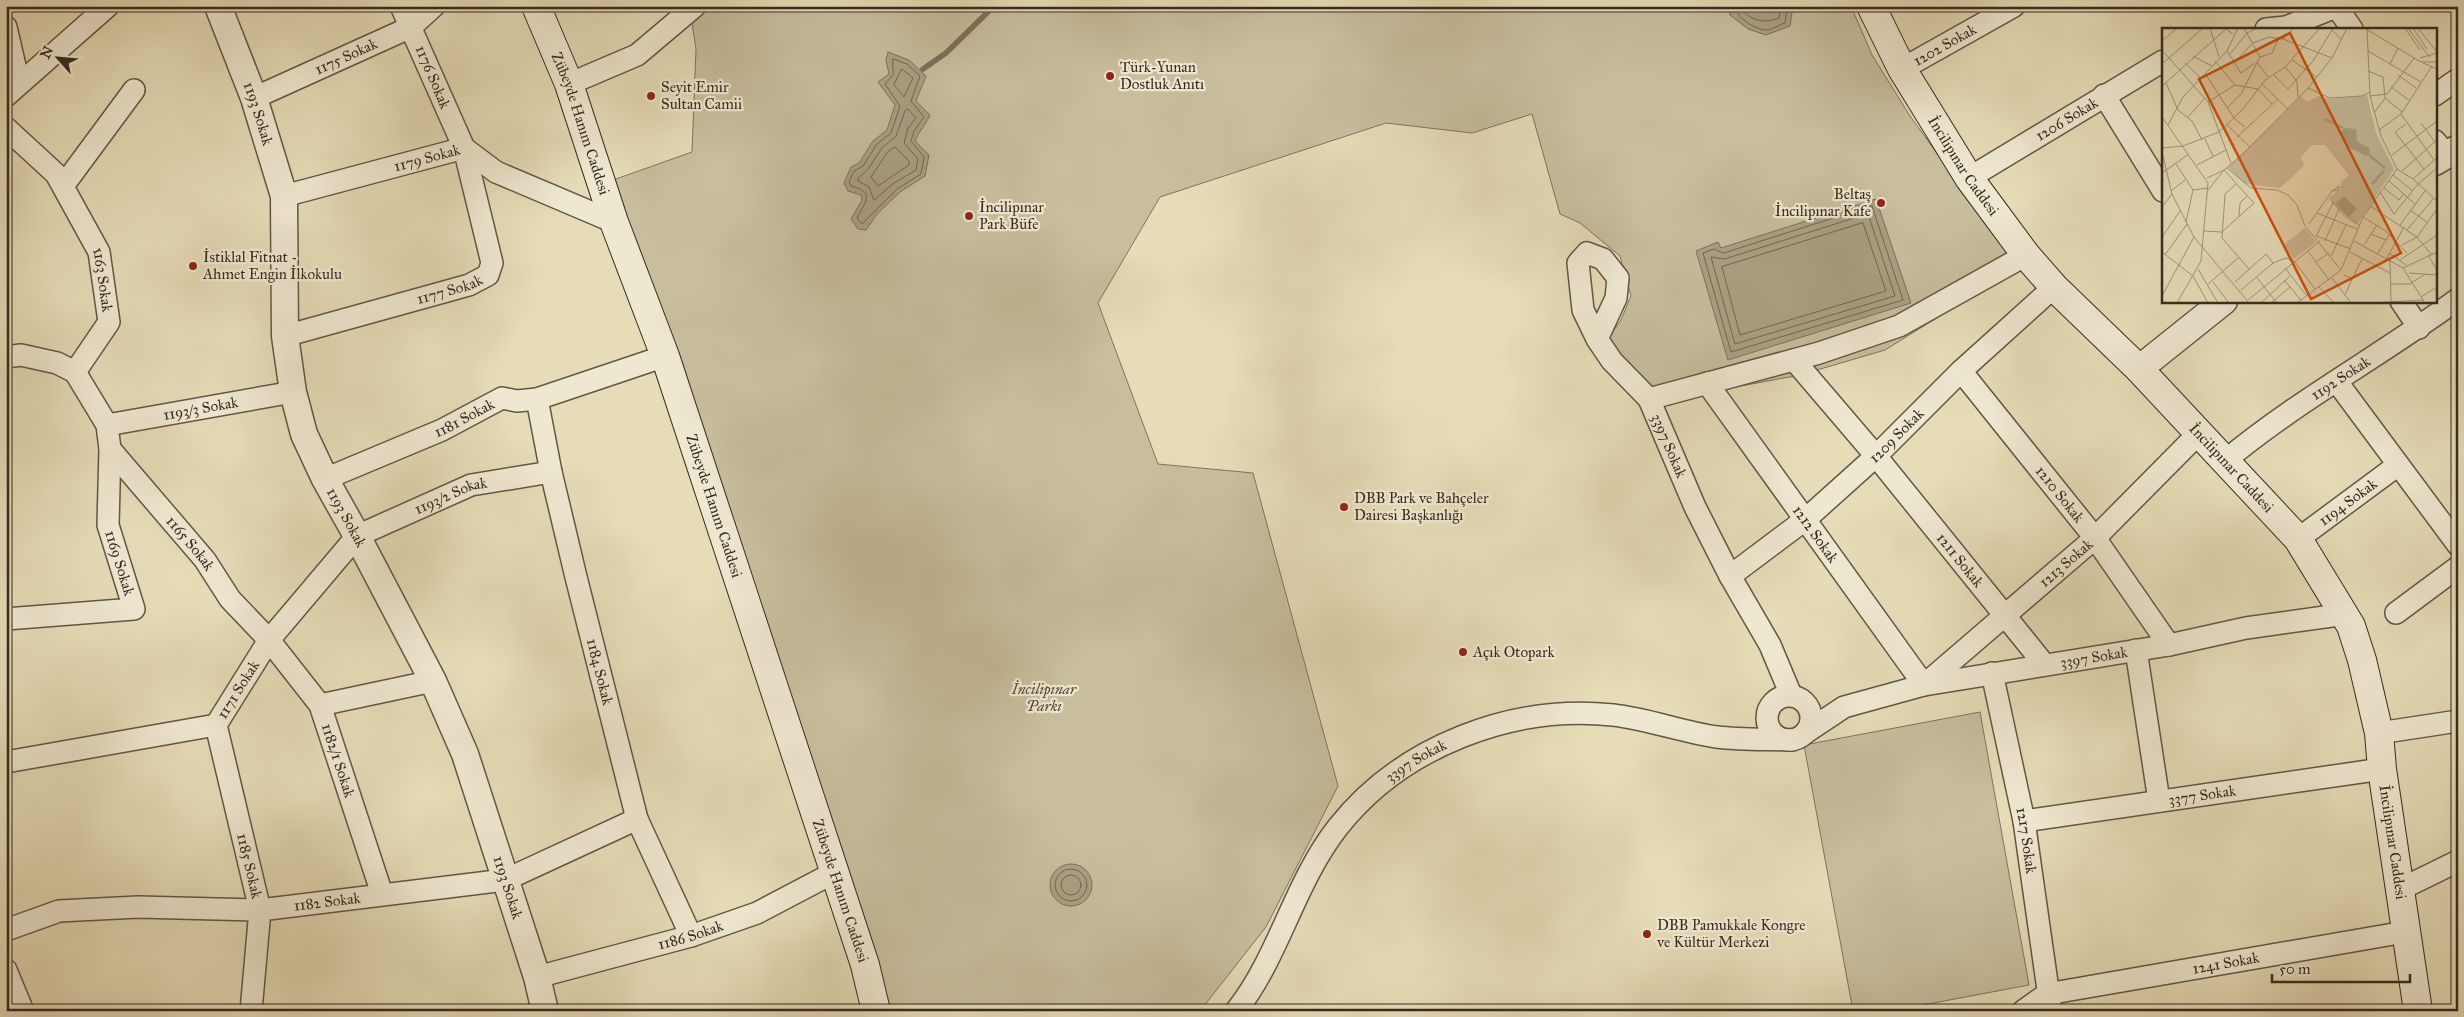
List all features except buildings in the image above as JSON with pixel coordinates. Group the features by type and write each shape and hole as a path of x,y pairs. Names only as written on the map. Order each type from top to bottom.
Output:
{"main road":[{"name":"Zübeyde Hanım Caddesi","path":"536,6 569,84 614,222 665,356 865,965 876,1011"},
{"name":"İncilipınar Caddesi","path":"1871,6 1902,70 1970,178 2026,255 2054,287 2139,369 2298,539 2346,614 2362,660 2379,733 2382,769 2418,1011"}],"street":[{"path":"13,90 108,6"},
{"name":"1193 Sokak","path":"218,6 254,98 284,196 285,336 293,392 304,434 325,479 433,681 465,754 537,977 545,1011"},
{"name":"1176 Sokak","path":"401,6 464,148"},
{"name":"1175 Sokak","path":"254,98 411,27 434,6"},
{"path":"569,84 637,56 695,6"},
{"name":"1202 Sokak","path":"1902,70 2014,6"},
{"path":"2276,28 2286,27 2337,6 2351,28"},
{"path":"6,27 13,90"},
{"name":"1206 Sokak","path":"1970,178 2162,62"},
{"path":"2436,94 2458,79"},
{"path":"63,186 134,90"},
{"path":"2104,95 2162,187"},
{"name":"1163 Sokak","path":"6,128 56,174 99,252 109,322 75,372"},
{"name":"1179 Sokak","path":"284,196 464,148 496,172 614,222"},
{"name":"1177 Sokak","path":"285,336 469,285 488,275 492,264 464,148"},
{"path":"1649,399 1794,360 1899,326 2026,255"},
{"name":"1209 Sokak","path":"1730,576 1806,519 1876,456 1961,371 2054,287"},
{"name":"1192 Sokak","path":"2226,460 2266,427 2419,328 2458,299"},
{"path":"2139,369 2223,302"},
{"path":"2402,302 2419,328"},
{"name":"3397 Sokak","path":"1236,1011 1262,970 1308,874 1338,827 1358,805 1390,777 1431,751 1498,723 1570,713 1614,715 1718,737 1799,736 1812,720 1809,706 1798,698 1730,576 1695,507 1649,399 1612,361 1597,340"},
{"path":"6,357 21,355 57,363 75,372 107,425 110,449"},
{"name":"1181 Sokak","path":"325,479 442,430 502,398 517,401 537,399 665,356"},
{"name":"1211 Sokak","path":"1794,360 1876,456 2004,617 2044,664"},
{"name":"1210 Sokak","path":"1961,371 2095,538 2169,645"},
{"path":"2337,382 2458,545"},
{"name":"1212 Sokak","path":"1707,383 1924,685"},
{"name":"1193/3 Sokak","path":"107,425 293,392"},
{"name":"1184 Sokak","path":"537,399 551,472 637,819 692,936"},
{"name":"1213 Sokak","path":"1924,685 2095,538 2199,433"},
{"name":"1169 Sokak","path":"7,618 134,609 108,525 110,449"},
{"name":"1165 Sokak","path":"110,449 205,560 230,599 268,640"},
{"name":"1194 Sokak","path":"2298,539 2398,464"},
{"name":"1193/2 Sokak","path":"357,536 471,485 551,472"},
{"name":"1171 Sokak","path":"6,762 216,725 268,640 357,536"},
{"path":"2396,613 2458,567"},
{"name":"3397 Sokak","path":"1844,707 1924,685 2169,645 2246,628 2346,614"},
{"name":"1182/1 Sokak","path":"268,640 320,705 382,894"},
{"path":"2136,650 2159,801"},
{"path":"1781,668 1768,714 1772,732 1778,737 1799,736 1844,707"},
{"name":"1217 Sokak","path":"1992,673 2024,821 2049,1002"},
{"path":"320,705 433,681"},
{"path":"1718,737 1768,714 1777,699 1798,698 1844,707"},
{"path":"2379,733 2458,721"},
{"name":"1185 Sokak","path":"216,725 260,910 251,1011"},
{"name":"3377 Sokak","path":"2024,821 2382,769"},
{"name":"1182 Sokak","path":"6,930 58,911 138,906 260,910 505,880 637,819"},
{"path":"2399,890 2458,861"},
{"name":"1186 Sokak","path":"537,977 692,936 757,913 835,872"},
{"name":"1241 Sokak","path":"2049,1002 2405,932"},
{"path":"8,979 23,1011"},
{"path":"2023,1011 2049,1002"}],"green space":[{"name":"İncilipınar Parkı","path":"708,6 1851,6 1872,55 1910,116 2019,267 1885,350 1800,375 1639,405 1607,340 1621,320 1631,296 1620,256 1580,223 1560,214 1532,114 1472,133 1386,123 1160,197 1098,303 1158,464 1253,473 1338,786 1266,927 1200,1011 867,1011 613,180 692,152 696,49 692,23"},
{"path":"1980,712 2029,985 1891,1011 1853,1011 1804,745"}],"water":[{"path":"1729,6 1793,6 1790,26 1766,35 1748,29 1730,15"},
{"path":"888,52 909,60 926,76 916,101 930,115 915,141 929,155 925,176 900,192 877,214 866,230 858,229 851,219 862,200 861,195 848,191 844,183 851,167 859,163 873,141 887,130 895,105 878,82 889,74 886,60"},
{"path":"1876,199 1911,303 1728,360 1696,251 1718,242 1721,248"},
{"path":"1075,864 1083,867 1089,873 1092,885 1089,897 1083,903 1067,906 1059,903 1053,897 1050,881 1053,873 1059,867"}],"waterway":[{"path":"923,69 946,53 994,6"}],"place":[{"name":"Türk-Yunan Dostluk Anıtı","path":"1110,76"},
{"name":"Seyit Emir Sultan Camii","path":"651,96"},
{"name":"Beltaş İncilipınar Kafe","path":"1881,203"},
{"name":"İncilipınar Park Büfe","path":"969,216"},
{"name":"İstiklal Fitnat - Ahmet Engin İlkokulu","path":"193,266"},
{"name":"DBB Park ve Bahçeler Dairesi Başkanlığı","path":"1344,507"},
{"name":"Açık Otopark","path":"1463,652"},
{"name":"DBB Pamukkale Kongre ve Kültür Merkezi","path":"1647,934"}]}
